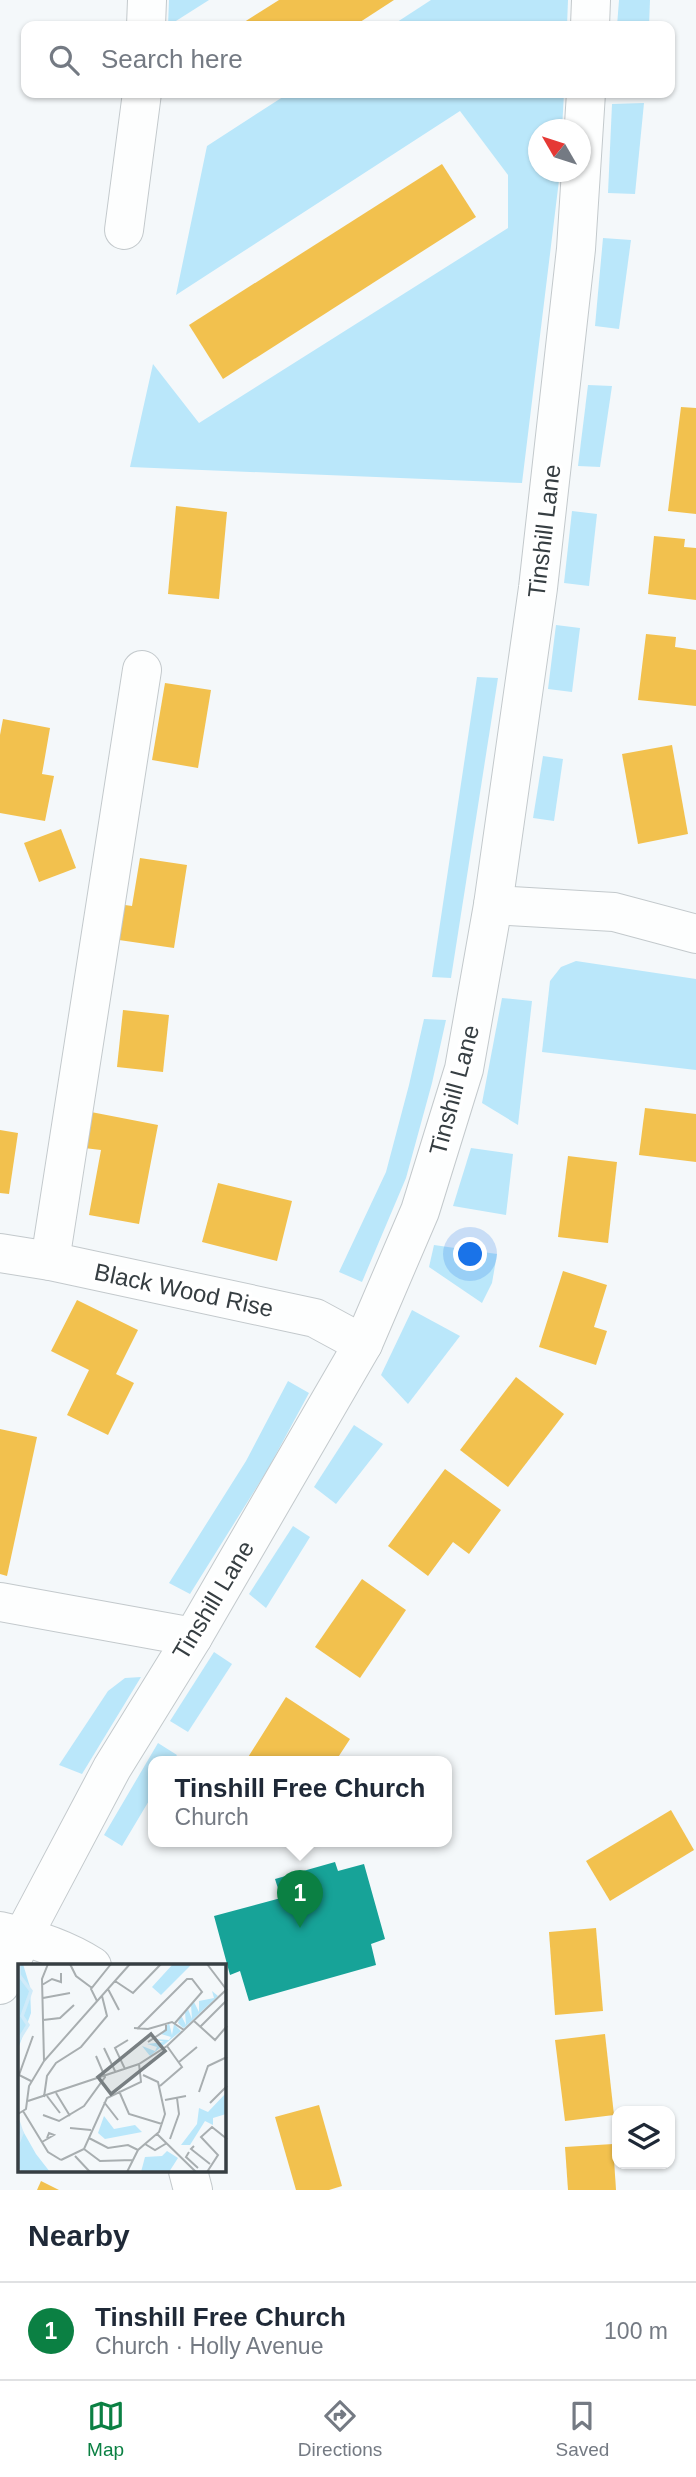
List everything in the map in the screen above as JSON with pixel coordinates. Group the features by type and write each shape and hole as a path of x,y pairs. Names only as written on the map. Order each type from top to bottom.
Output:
{"street":[{"path":"146,21 147,0"},
{"path":"590,21 592,0"},
{"path":"124,230 141,98"},
{"name":"Tinshill Lane","path":"0,1985 12,1933 193,1637 363,1344 420,1211 464,1069 493,905 541,561 576,249 586,98"},
{"path":"50,1261 142,670"},
{"path":"493,905 614,912 696,934"},
{"name":"Black Wood Rise","path":"0,1253 50,1261 315,1318 363,1344"},
{"path":"0,1602 193,1637"},
{"path":"12,1933 74,1954 89,1964"},
{"path":"188,2172 193,2190"}],"shaded area":[{"path":"169,0 209,0 176,21 168,21"},
{"path":"431,0 568,0 567,21 399,21"},
{"path":"619,0 650,0 649,21 617,21"},
{"path":"281,98 564,98 563,119 528,119 528,182 559,182 522,483 130,467 153,364 199,423 508,228 508,175 460,111 176,295 207,146"},
{"path":"644,103 635,194 608,193 612,104"},
{"path":"603,238 631,240 619,329 595,326"},
{"path":"588,385 612,386 600,467 578,466"},
{"path":"572,511 597,514 589,586 564,583"},
{"path":"556,625 580,628 572,692 548,689"},
{"path":"477,677 498,678 451,978 432,977"},
{"path":"543,756 563,759 554,821 533,818"},
{"path":"576,961 696,979 696,1070 542,1052 550,981 561,967"},
{"path":"502,998 532,1001 518,1125 482,1103"},
{"path":"424,1019 446,1020 432,1083 406,1178 362,1282 339,1272 386,1172"},
{"path":"471,1148 513,1154 506,1215 453,1206"},
{"path":"434,1245 497,1254 492,1283 482,1303 429,1267"},
{"path":"412,1310 460,1336 408,1404 381,1375"},
{"path":"288,1381 309,1393 268,1469 190,1594 169,1583 246,1461"},
{"path":"354,1425 383,1444 336,1504 314,1487"},
{"path":"293,1526 310,1537 266,1608 249,1594"},
{"path":"214,1652 232,1664 188,1732 170,1721"},
{"path":"141,1677 82,1774 59,1765 108,1691 125,1678"},
{"path":"158,1743 177,1755 176,1756 150,1756"},
{"path":"148,1760 148,1802 122,1846 104,1835"}],"building: Homes":[{"path":"279,0 394,0 362,21 246,21"},
{"path":"442,164 476,217 223,379 189,325"},
{"path":"681,407 696,408 696,514 668,511"},
{"path":"176,506 227,512 219,599 168,594"},
{"path":"654,536 685,539 684,547 696,548 696,600 648,594"},
{"path":"646,634 676,637 675,647 696,650 696,706 638,700"},
{"path":"165,683 211,690 198,768 152,760"},
{"path":"3,719 50,728 42,774 54,776 45,821 0,813 0,735"},
{"path":"672,745 688,834 638,844 622,754"},
{"path":"61,829 76,868 39,882 24,843"},
{"path":"140,858 187,865 174,948 119,940 125,905 132,906"},
{"path":"123,1010 169,1015 163,1072 117,1067"},
{"path":"645,1108 696,1114 696,1162 639,1155"},
{"path":"91,1112 158,1125 139,1224 89,1215 101,1150 84,1148"},
{"path":"0,1130 18,1133 9,1194 0,1193"},
{"path":"568,1156 617,1162 608,1243 558,1237"},
{"path":"218,1183 292,1201 277,1261 202,1242"},
{"path":"563,1271 607,1285 594,1327 607,1331 596,1365 539,1347"},
{"path":"77,1300 138,1330 116,1374 134,1383 108,1435 67,1415 89,1370 51,1351"},
{"path":"516,1377 564,1414 508,1487 460,1450"},
{"path":"0,1429 37,1437 7,1576 0,1574"},
{"path":"445,1469 501,1510 469,1554 453,1542 428,1576 388,1546"},
{"path":"362,1579 406,1610 360,1678 315,1647"},
{"path":"286,1697 350,1739 339,1756 249,1756"},
{"path":"671,1810 694,1850 610,1901 586,1861"},
{"path":"596,1928 603,2011 555,2015 549,1932"},
{"path":"605,2034 612,2115 565,2121 555,2040"},
{"path":"319,2105 342,2186 329,2190 296,2190 275,2117"},
{"path":"612,2144 612,2169 615,2169 616,2190 568,2190 565,2147"},
{"path":"41,2181 59,2190 37,2190"}],"building: Public":[{"path":"335,1862 338,1871 364,1864 385,1939 371,1944 376,1965 249,2001 240,1971 230,1975 214,1916 281,1898 275,1879"}],"place":[{"name":"Tinshill Free Church","path":"300,1928"}]}
